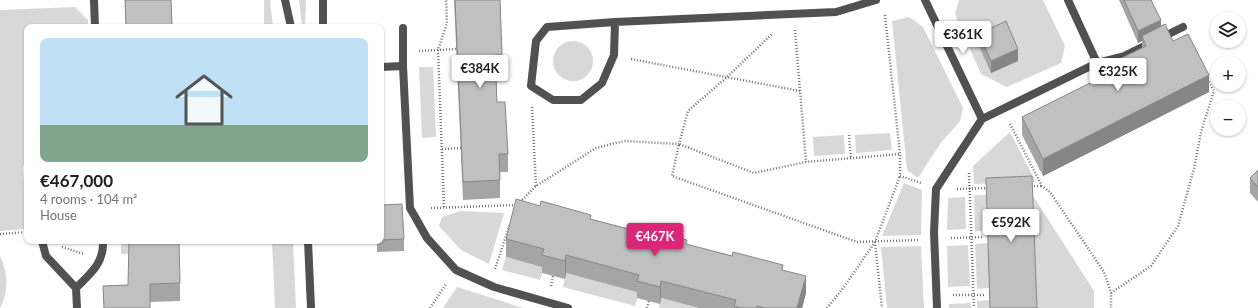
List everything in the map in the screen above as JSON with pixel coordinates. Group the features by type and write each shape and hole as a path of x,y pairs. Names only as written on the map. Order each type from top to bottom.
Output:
{"street":[{"path":"94,0 95,24"},
{"path":"285,0 290,24"},
{"path":"323,0 323,24"},
{"path":"615,22 614,55 602,83 581,100 553,100 531,86 536,40 547,27 615,22 836,12 876,0"},
{"path":"925,0 982,119"},
{"path":"1068,0 1097,63"},
{"path":"937,308 935,239 936,189 982,119 1097,63 1124,56 1183,27"},
{"path":"403,28 403,66 410,208 427,238 456,270 494,288 568,308"},
{"path":"384,67 403,66"},
{"path":"43,244 46,256 76,288 77,308"},
{"path":"76,288 101,260 103,244"},
{"path":"308,244 311,308"}],"path":[{"path":"444,207 438,50 447,22 446,0"},
{"path":"793,14 726,78 688,111 672,176 857,242 983,237"},
{"path":"793,14 798,53 806,162"},
{"path":"827,308 844,287 875,242 900,176 900,154 885,16"},
{"path":"403,52 456,49"},
{"path":"614,55 726,78 800,91"},
{"path":"1112,293 1152,266 1178,226 1194,169 1201,132 1214,91 1207,77"},
{"path":"531,86 536,186"},
{"path":"1003,109 1042,186 1050,192 1104,272 1112,293 1111,308"},
{"path":"850,135 851,158"},
{"path":"410,208 516,207 536,186 596,148 624,141 679,144 754,173 806,162 900,154"},
{"path":"442,149 461,148"},
{"path":"969,171 974,308"},
{"path":"900,176 936,189 991,188"},
{"path":"1028,186 1042,186"},
{"path":"494,273 511,221"},
{"path":"0,234 24,232"},
{"path":"875,242 882,308"},
{"path":"55,244 101,260"},
{"path":"430,308 456,270"},
{"path":"550,287 553,276"},
{"path":"936,295 985,295"},
{"path":"647,308 649,302"}],"shaded area":[{"path":"264,0 270,0 273,24 264,24"},
{"path":"299,0 306,0 305,24 302,24"},
{"path":"959,0 1043,0 1065,46 1061,63 1007,87 981,74 955,14"},
{"path":"75,7 88,20 88,24 24,24 24,229 0,231 0,10"},
{"path":"909,17 923,27 963,108 960,121 940,144 918,178 907,170 892,21"},
{"path":"577,41 584,44 590,50 593,61 592,69 584,78 577,81 569,81 562,78 554,69 553,57 556,50 565,42"},
{"path":"419,67 433,67 436,137 422,138"},
{"path":"1010,132 1036,182 974,184 973,166"},
{"path":"890,133 892,150 856,153 855,135"},
{"path":"844,135 845,154 814,156 813,137"},
{"path":"904,183 922,190 921,235 882,236"},
{"path":"1032,194 1094,291 1094,308 1036,308"},
{"path":"974,195 986,195 987,231 975,231"},
{"path":"965,197 966,229 947,230 948,198"},
{"path":"460,211 504,213 489,264 461,250 439,226 442,217"},
{"path":"988,243 989,288 977,289 975,244"},
{"path":"121,244 132,244 133,254 121,254"},
{"path":"272,244 293,244 296,308 275,308"},
{"path":"968,245 970,286 948,287 947,246"},
{"path":"921,246 924,308 887,308 881,247"},
{"path":"0,256 5,269 6,289 0,308"},
{"path":"506,257 544,267 540,280 502,270"},
{"path":"566,273 639,292 635,306 563,287"},
{"path":"457,287 523,308 443,308"},
{"path":"661,298 699,308 659,308"},
{"path":"990,300 990,308 977,308 977,301"},
{"path":"971,303 971,308 949,308 949,304"}],"building":[{"path":"125,0 171,0 172,24 126,24"},
{"path":"455,0 500,0 502,55 495,55 497,102 505,102 508,154 499,154 500,180 463,182"},
{"path":"1124,0 1151,0 1161,20 1138,31"},
{"path":"1006,21 1018,49 991,61 979,34"},
{"path":"1165,24 1173,41 1188,34 1209,75 1043,159 1022,117 1104,76 1101,68 1146,46 1142,36"},
{"path":"1258,170 1258,187 1250,178"},
{"path":"1032,176 1037,308 990,308 986,178"},
{"path":"516,199 540,206 541,201 591,215 590,219 636,231 637,227 687,240 686,244 732,256 733,252 783,265 782,270 806,276 797,308 765,308 757,306 757,308 741,308 734,306 736,300 661,281 660,287 637,281 639,275 566,255 565,261 542,255 544,249 506,239"},
{"path":"402,204 404,239 384,240 384,205"},
{"path":"129,244 179,244 180,283 150,284 150,308 104,308 103,286 128,285"}]}
